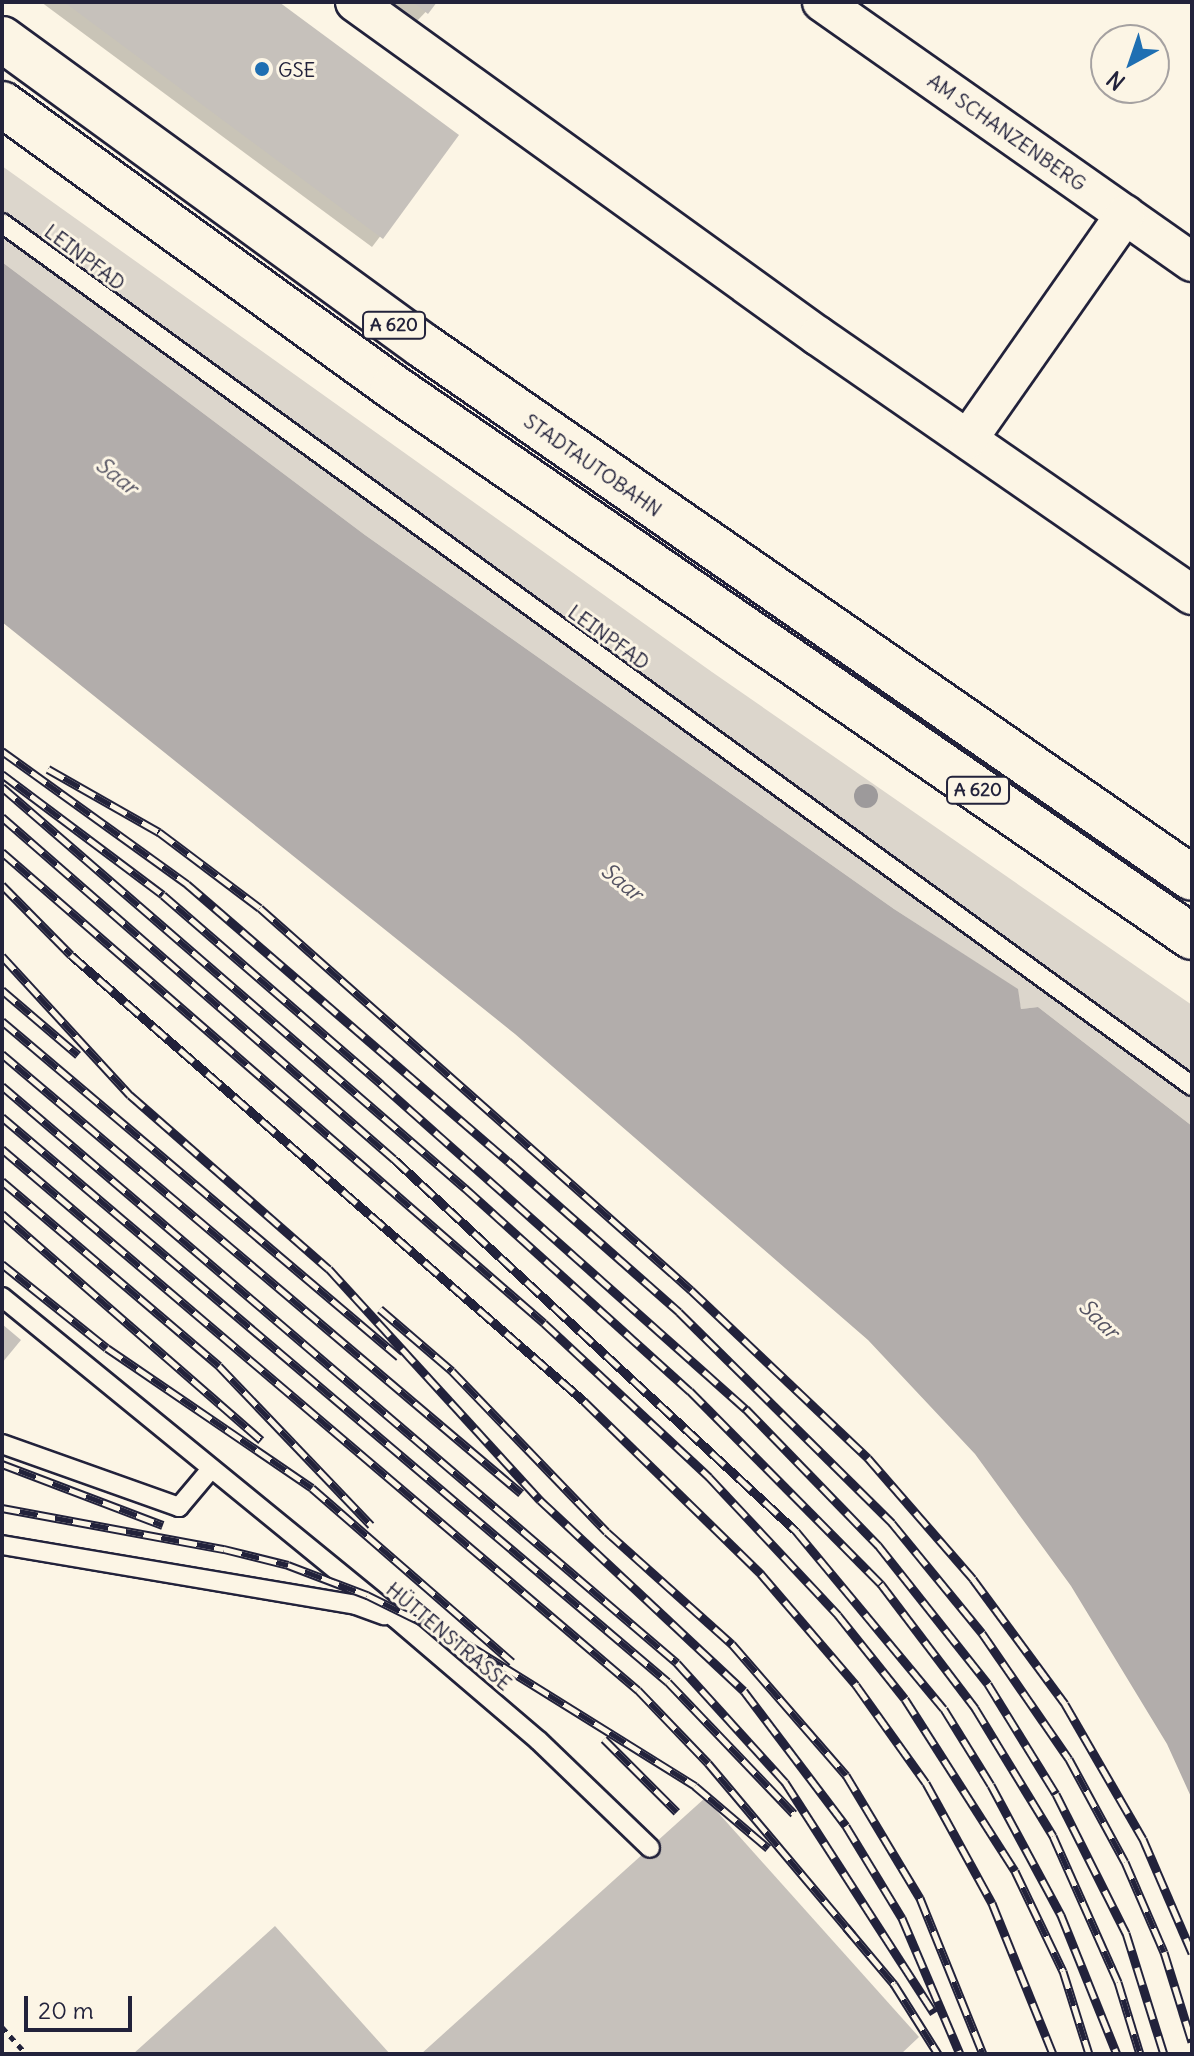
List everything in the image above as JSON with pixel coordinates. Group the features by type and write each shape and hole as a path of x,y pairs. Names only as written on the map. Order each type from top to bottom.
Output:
{"highway":[{"name":"STADTAUTOBAHN","path":"2,39 434,354 1192,878"},
{"name":"A 620","path":"2,104 456,432 1192,937"}],"street":[{"path":"355,2 1192,595"},
{"name":"AM SCHANZENBERG","path":"822,2 1192,262"},
{"path":"968,439 1125,215"}],"lane":[{"name":"LEINPFAD","path":"2,223 1192,1086"},
{"name":"HÜTTENSTRASSE","path":"2,1297 395,1618 539,1741 650,1848"},
{"path":"2,1444 179,1507 211,1469"},
{"path":"2,1545 356,1605 395,1618"}],"path":[{"path":"2,2027 26,2054"}],"shaded area":[{"path":"2,166 712,672 1192,1005 1192,1126 1038,1007 1021,1009 1017,989 894,909 365,535 2,262"}],"water":[{"name":"Saar","path":"2,262 365,535 894,909 1018,989 1021,1009 1038,1007 1192,1126 1192,1799 1167,1744 1071,1586 975,1454 868,1340 515,1034 2,622"}],"building":[{"name":"GSE","path":"64,2 279,2 459,135 383,239"},
{"path":"413,2 437,2 428,14"},
{"path":"2,1324 21,1340 2,1363"},
{"path":"705,1798 919,2037 901,2054 421,2054"},
{"path":"275,1926 390,2054 133,2054"}],"railway":[{"path":"2,751 187,884 508,1161 679,1312 892,1523 982,1633 1069,1759 1125,1862 1164,1952 1192,2042"},
{"path":"48,769 159,832 260,908 691,1290 868,1458 973,1579 1065,1704 1143,1839 1192,1953"},
{"path":"2,774 163,895 381,1084 746,1409 878,1545 988,1684 1056,1794 1126,1933 1164,2054"},
{"path":"2,787 465,1188 690,1391 881,1584 975,1708 1053,1836 1118,1982 1140,2054"},
{"path":"2,817 394,1159 796,1531 944,1709 991,1785 1061,1915 1117,2054"},
{"path":"2,852 544,1323 709,1477 838,1615 905,1699 1015,1871 1063,1971 1089,2054"},
{"path":"2,885 71,955 584,1401 761,1574 856,1685 926,1783 992,1903 1053,2054"},
{"path":"2,956 130,1095 329,1269 540,1500 744,1691 846,1826 902,1918 960,2054"},
{"path":"2,990 78,1055"},
{"path":"2,1021 399,1357"},
{"path":"2,1054 521,1493"},
{"path":"2,1086 677,1663 785,1782 934,2013"},
{"path":"2,1117 668,1682 794,1814"},
{"path":"2,1149 638,1690 708,1763 853,1935"},
{"path":"2,1181 219,1366 371,1525"},
{"path":"2,1214 261,1440"},
{"path":"2,1264 107,1348 312,1488 512,1662"},
{"path":"380,1309 452,1371 607,1532 732,1644 846,1775 920,1898 983,2054"},
{"path":"2,1464 163,1525"},
{"path":"2,1508 224,1549 288,1565 367,1595 472,1647 695,1786 768,1848"},
{"path":"604,1739 677,1812"},
{"path":"846,1927 894,1984 938,2054"}],"place":[{"name":"GSE","path":"262,69"}]}
